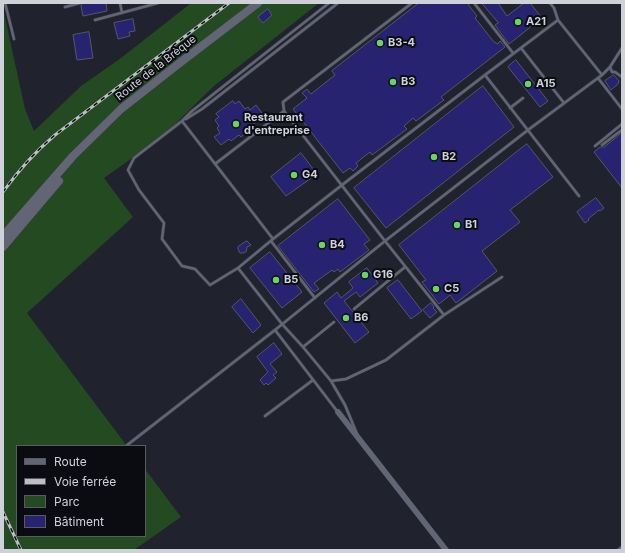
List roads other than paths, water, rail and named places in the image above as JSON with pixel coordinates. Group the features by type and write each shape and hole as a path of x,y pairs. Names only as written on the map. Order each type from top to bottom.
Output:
{"main road":[{"name":"Route de la Brèque","path":"3,236 73,156 121,109 258,3"},
{"path":"3,247 108,122"}],"street":[{"path":"338,412 446,550"}],"lane":[{"path":"5,3 14,39"},
{"path":"65,7 80,3"},
{"path":"120,3 122,13"},
{"path":"96,20 148,4 158,3"},
{"path":"182,121 192,111 329,3"},
{"path":"338,3 202,109 182,121 134,158 128,170 139,190 164,223 162,239 182,266 195,269 210,285 238,268 342,185 558,20"},
{"path":"412,3 283,102 284,111 444,315"},
{"path":"474,3 513,53"},
{"path":"550,3 554,8 558,20 602,75"},
{"path":"521,48 564,103"},
{"path":"127,445 275,330 385,241 528,130 602,75 610,67 622,48"},
{"path":"610,67 612,72 622,76"},
{"path":"485,75 579,196"},
{"path":"598,78 622,109"},
{"path":"510,108 523,98"},
{"path":"215,164 284,111"},
{"path":"182,121 315,298"},
{"path":"595,146 622,124"},
{"path":"602,145 622,130"},
{"path":"354,309 405,267"},
{"path":"238,268 282,324 331,381 345,405 360,441"},
{"path":"331,381 346,379 386,360 444,315 502,277"},
{"path":"303,347 334,322"},
{"path":"275,330 338,412"},
{"path":"265,416 313,380"},
{"path":"618,550 622,547"}],"railway":[{"path":"3,192 27,162 55,135 229,3"},
{"path":"3,512 21,550"}],"place":[{"name":"A21","path":"518,22"},
{"name":"B3-4","path":"380,43"},
{"name":"B3","path":"393,82"},
{"name":"A15","path":"528,84"},
{"name":"Restaurant d'entreprise","path":"236,124"},
{"name":"B2","path":"434,157"},
{"name":"G4","path":"294,175"},
{"name":"B1","path":"457,225"},
{"name":"B4","path":"322,245"},
{"name":"G16","path":"365,275"},
{"name":"B5","path":"276,280"},
{"name":"C5","path":"436,289"},
{"name":"B6","path":"346,318"}]}
